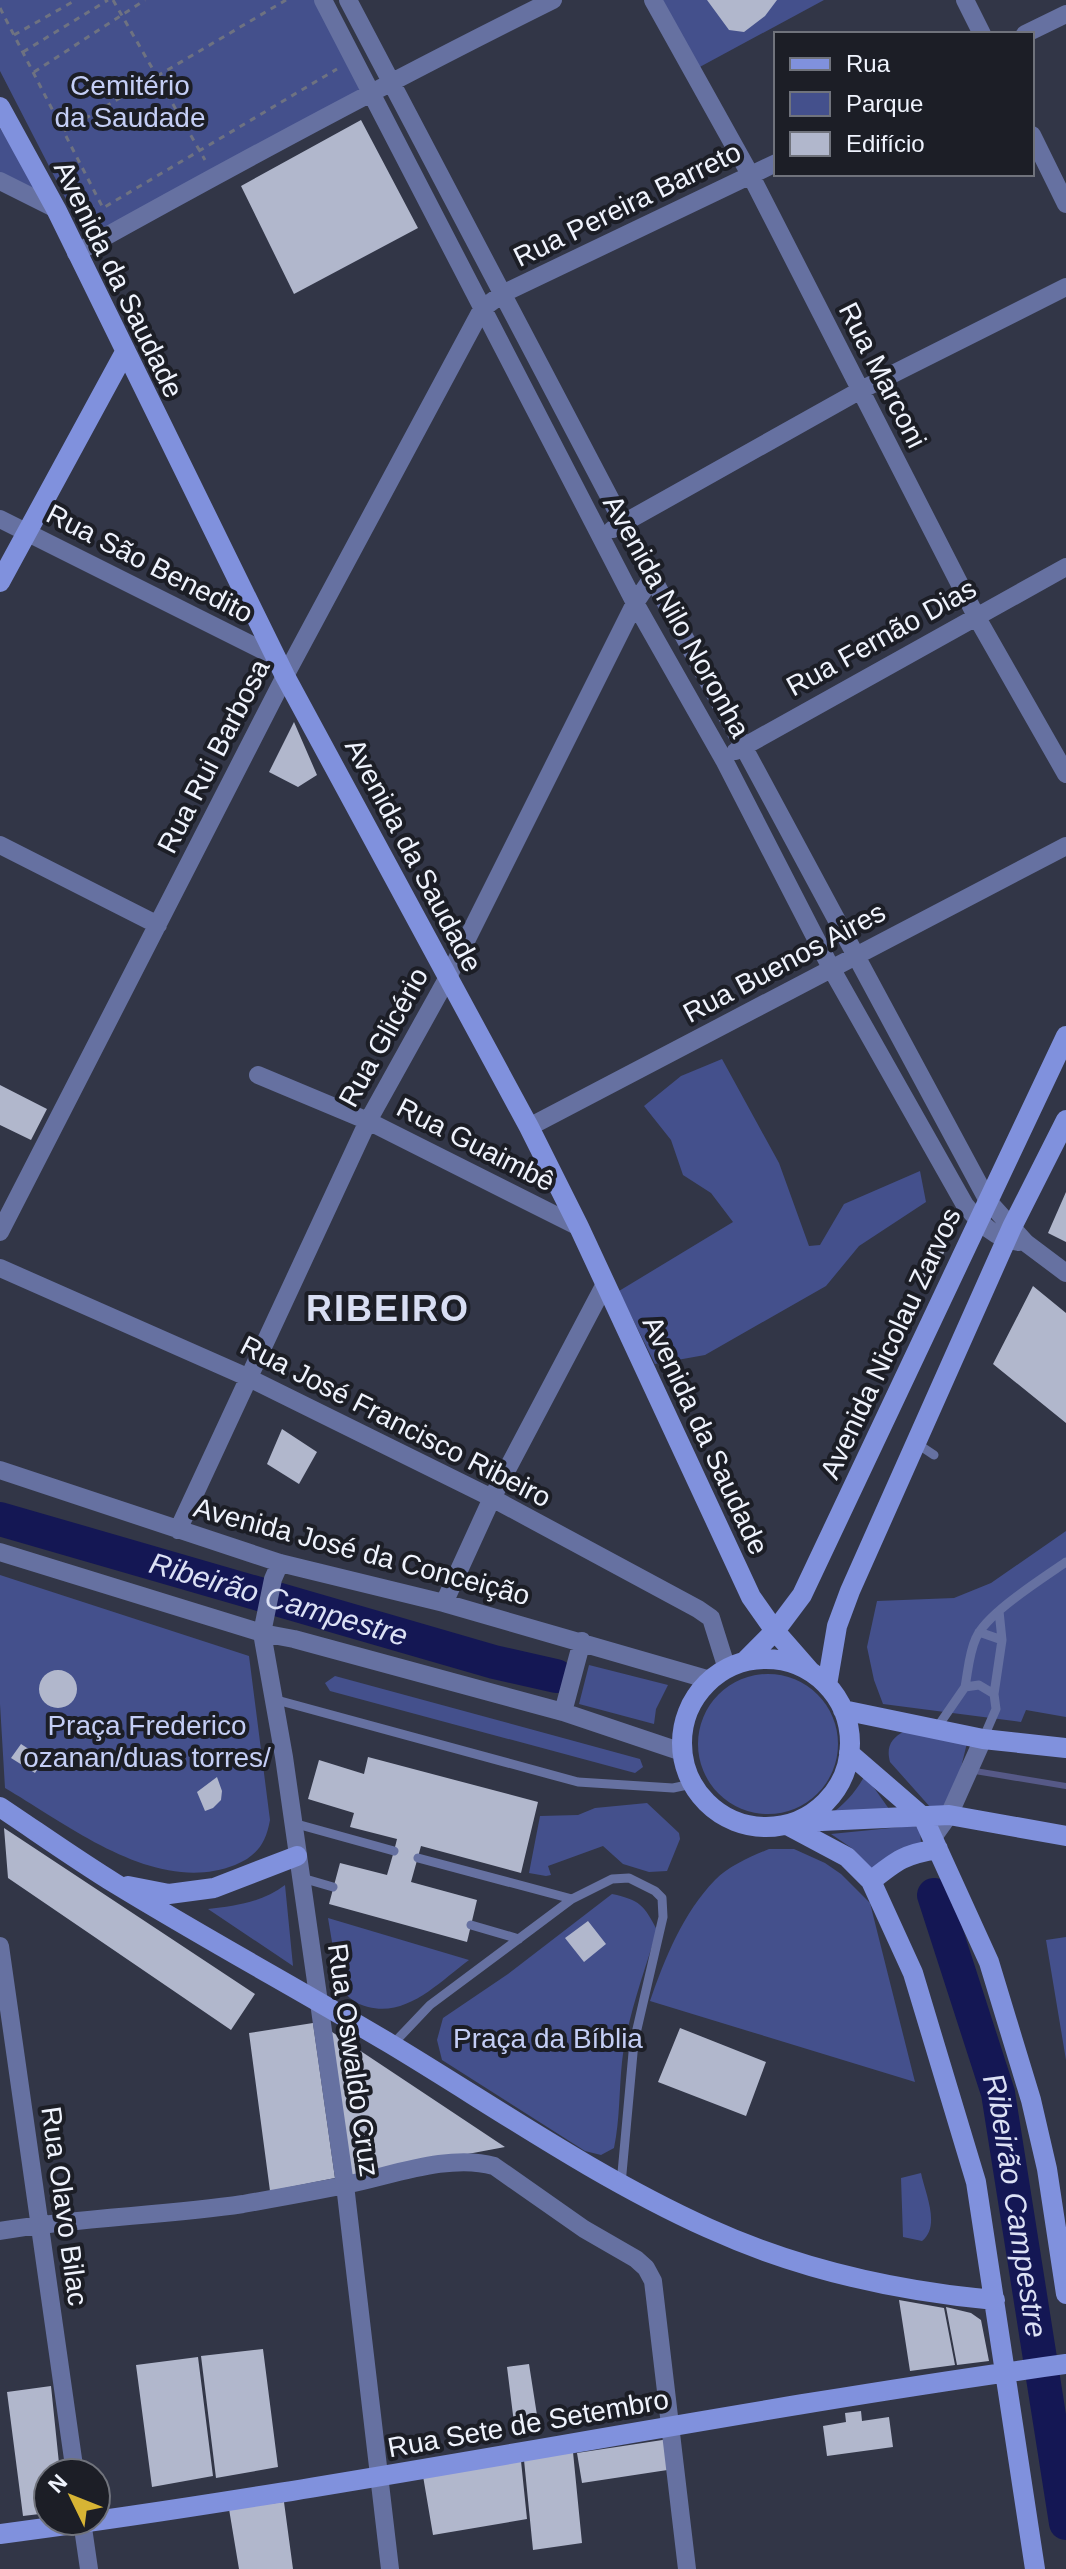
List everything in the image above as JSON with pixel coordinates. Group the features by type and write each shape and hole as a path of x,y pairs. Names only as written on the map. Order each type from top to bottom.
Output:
{"main road":[{"name":"Avenida da Saudade","path":"0,107 56,209 285,676 529,1127 579,1227 751,1597 775,1631 810,1671"},
{"path":"0,582 125,352"},
{"name":"Avenida Nicolau Zarvos","path":"727,1670 775,1631 802,1595 1066,1036"},
{"path":"827,1685 837,1626 850,1591 916,1443 1015,1237 1066,1120"},
{"path":"791,1823 816,1811 832,1795 844,1775 849,1753 849,1731 843,1710 827,1685 810,1671 789,1662 767,1659 727,1670 697,1695 687,1713 682,1732 682,1752 692,1784 705,1802 722,1816 754,1826 949,1815 1066,1836"},
{"path":"843,1710 983,1739 1066,1748"},
{"path":"849,1753 923,1817 989,1962 1031,2100 1047,2169 1066,2294"},
{"path":"0,1807 115,1883 392,2045 561,2151 708,2229 777,2256 844,2276 995,2300"},
{"path":"791,1823 847,1857 871,1881 913,1973 976,2182 995,2300 1013,2372 1035,2569"},
{"path":"871,1881 896,1861 936,1842"},
{"path":"115,1883 169,1894 214,1888 297,1856"},
{"name":"Rua Sete de Setembro","path":"112,2518 380,2478 669,2425 1065,2365"},
{"name":"Rua Sete de Setembro","path":"0,2534 32,2529"}],"street":[{"name":"Avenida Nilo Noronha","path":"323,0 599,535 724,760 831,968 965,1205 979,1222 1015,1237"},
{"name":"Avenida Nilo Noronha","path":"348,0 855,956 988,1201 1015,1237"},
{"path":"76,253 389,82 553,0"},
{"name":"Rua Marconi","path":"653,0 751,176 976,616 1066,774"},
{"path":"965,0 981,32"},
{"path":"1029,32 1066,14"},
{"path":"1034,139 1066,204"},
{"name":"Rua Pereira Barreto","path":"482,309 502,294 774,164"},
{"path":"0,181 56,209"},
{"path":"599,535 624,525 859,391 1066,287"},
{"name":"Rua Rui Barbosa","path":"0,1232 285,676 482,309"},
{"name":"Rua São Benedito","path":"0,519 276,657"},
{"name":"Rua Fernão Dias","path":"724,760 743,746 1066,567"},
{"name":"Rua Glicério","path":"178,1530 368,1121 448,977 635,603 652,578"},
{"path":"0,845 158,925"},
{"name":"Rua Buenos Aires","path":"529,1127 1066,846"},
{"name":"Rua Guaimbê","path":"258,1075 368,1121 579,1227"},
{"path":"1015,1237 1066,1273"},
{"name":"Rua José Francisco Ribeiro","path":"0,1268 247,1377 492,1498 711,1618 727,1670"},
{"path":"444,1603 492,1498 605,1284"},
{"name":"Avenida José da Conceição","path":"0,1470 178,1530 277,1571 444,1603 582,1641 727,1670"},
{"path":"0,1552 263,1624 294,1639 563,1712 682,1752"},
{"name":"Rua Oswaldo Cruz","path":"277,1571 263,1624 345,2185 390,2569"},
{"path":"563,1712 582,1641"},
{"path":"936,1842 983,1739"},
{"name":"Rua Olavo Bilac","path":"0,1946 73,2457"},
{"path":"0,2231 40,2224 240,2204 455,2161 478,2161 494,2166 584,2229 636,2259 646,2268 653,2281 687,2569"},
{"path":"84,2537 89,2569"}],"lane":[{"path":"916,1443 934,1455"},
{"path":"936,1729 965,1687 979,1632 999,1611 1066,1562"},
{"path":"983,1739 996,1709 994,1694 1002,1640 999,1611"},
{"path":"979,1632 1002,1640"},
{"path":"965,1687 979,1685 994,1694"},
{"path":"273,1699 578,1782 673,1788 692,1784"},
{"path":"293,1823 394,1851"},
{"path":"418,1858 572,1899"},
{"path":"300,1878 333,1887"},
{"path":"392,2045 430,2005 572,1899 612,1879 629,1878 655,1891 662,1898 663,1917 634,2042 621,2184"},
{"path":"471,1925 519,1939"}],"path":[{"path":"14,35 76,0"},
{"path":"23,52 110,0 201,151 213,177"},
{"path":"33,72 145,0"},
{"path":"64,131 286,0"},
{"path":"0,8 103,208 348,63"}],"green space":[{"name":"Cemitério da Saudade","path":"0,0 322,0 371,92 86,238 0,71"},
{"path":"661,0 824,0 696,69"},
{"path":"0,128 44,201 0,179"},
{"path":"722,1059 779,1163 809,1246 820,1245 844,1204 920,1171 926,1202 859,1246 826,1286 705,1355 655,1364 619,1291 733,1222 711,1193 683,1175 671,1140 644,1106 681,1076"},
{"path":"1066,1531 1066,1717 1026,1710 1021,1722 883,1704 867,1647 877,1601 954,1598 991,1583"},
{"name":"Praça Frederico ozanan/duas torres/","path":"0,1575 249,1656 270,1820 263,1842 255,1853 235,1865 205,1872 175,1871 145,1864 86,1837 5,1788 0,1704"},
{"path":"589,1665 668,1685 656,1709 654,1724 579,1704"},
{"path":"768,1674 795,1679 817,1695 833,1717 838,1744 833,1771 817,1793 795,1809 768,1814 741,1809 719,1793 703,1771 698,1744 703,1717 719,1695 741,1679"},
{"path":"335,1676 640,1759 643,1767 635,1773 330,1691 325,1683"},
{"path":"905,1731 968,1739 951,1808 931,1808 890,1762 891,1744"},
{"path":"865,1775 889,1809 828,1816 849,1798"},
{"path":"647,1803 679,1833 680,1839 667,1871 649,1872 623,1864 603,1846 548,1866 551,1875 529,1873 540,1816 578,1815 595,1808"},
{"path":"911,1826 920,1828 921,1844 873,1870 853,1849 831,1834"},
{"path":"769,1849 794,1849 825,1863 841,1874 870,1903 915,2082 650,2001 676,1937 693,1907 727,1870"},
{"path":"285,1885 293,1966 208,1909 258,1899"},
{"name":"Praça da Bíblia","path":"612,1894 640,1905 657,1930 624,2045 614,2148 601,2155 585,2151 442,2060 437,2040 443,2018 508,1974"},
{"path":"328,1918 469,1960 410,2002 383,2009 363,2006 350,1998 339,1984"},
{"path":"1066,1937 1066,2060 1046,1940"},
{"path":"921,2173 931,2218 928,2235 922,2241 903,2237 901,2178"}],"building":[{"path":"707,0 777,0 765,16 744,32 729,30"},
{"path":"361,120 418,228 294,294 241,186"},
{"path":"294,722 317,775 298,787 269,772"},
{"path":"0,1085 47,1109 31,1140 0,1125"},
{"path":"1066,1192 1066,1242 1048,1233"},
{"path":"948,1242 931,1286 918,1269"},
{"path":"1033,1286 1066,1313 1066,1423 993,1364"},
{"path":"282,1429 317,1452 299,1484 267,1464"},
{"path":"58,1670 72,1675 77,1689 72,1703 58,1708 44,1703 39,1689 44,1675"},
{"path":"21,1744 44,1759 35,1773 11,1758"},
{"path":"368,1757 538,1802 521,1873 421,1846 411,1882 477,1900 467,1942 329,1904 340,1863 387,1875 394,1851 397,1839 350,1827 354,1813 308,1799 319,1760 364,1774"},
{"path":"217,1777 222,1791 221,1800 205,1811 197,1792"},
{"path":"4,1828 255,1994 231,2030 8,1878"},
{"path":"588,1921 606,1944 584,1962 565,1938"},
{"path":"313,2023 335,2178 270,2191 249,2033"},
{"path":"680,2028 766,2062 746,2116 658,2082"},
{"path":"329,2030 505,2147 350,2176"},
{"path":"899,2300 944,2308 955,2365 910,2371"},
{"path":"946,2307 971,2313 981,2320 989,2361 957,2365"},
{"path":"263,2349 278,2467 216,2478 201,2356"},
{"path":"198,2357 213,2476 152,2487 136,2365"},
{"path":"529,2364 539,2428 515,2431 507,2367"},
{"path":"51,2386 58,2457 32,2457 32,2515 23,2516 7,2392"},
{"path":"861,2411 862,2421 889,2417 893,2447 827,2456 823,2426 846,2422 845,2413"},
{"path":"669,2439 674,2469 582,2483 577,2453"},
{"path":"573,2452 582,2543 533,2550 524,2460"},
{"path":"521,2461 527,2519 433,2535 423,2476"},
{"path":"284,2502 293,2569 239,2569 229,2509"}],"waterway":[{"name":"Ribeirão Campestre","path":"0,1519 494,1662 556,1676"},
{"path":"975,1771 1066,1786"},
{"name":"Ribeirão Campestre","path":"934,1895 998,2093 1066,2523"}],"district":[{"name":"RIBEIRO","path":"388,1308"}]}
